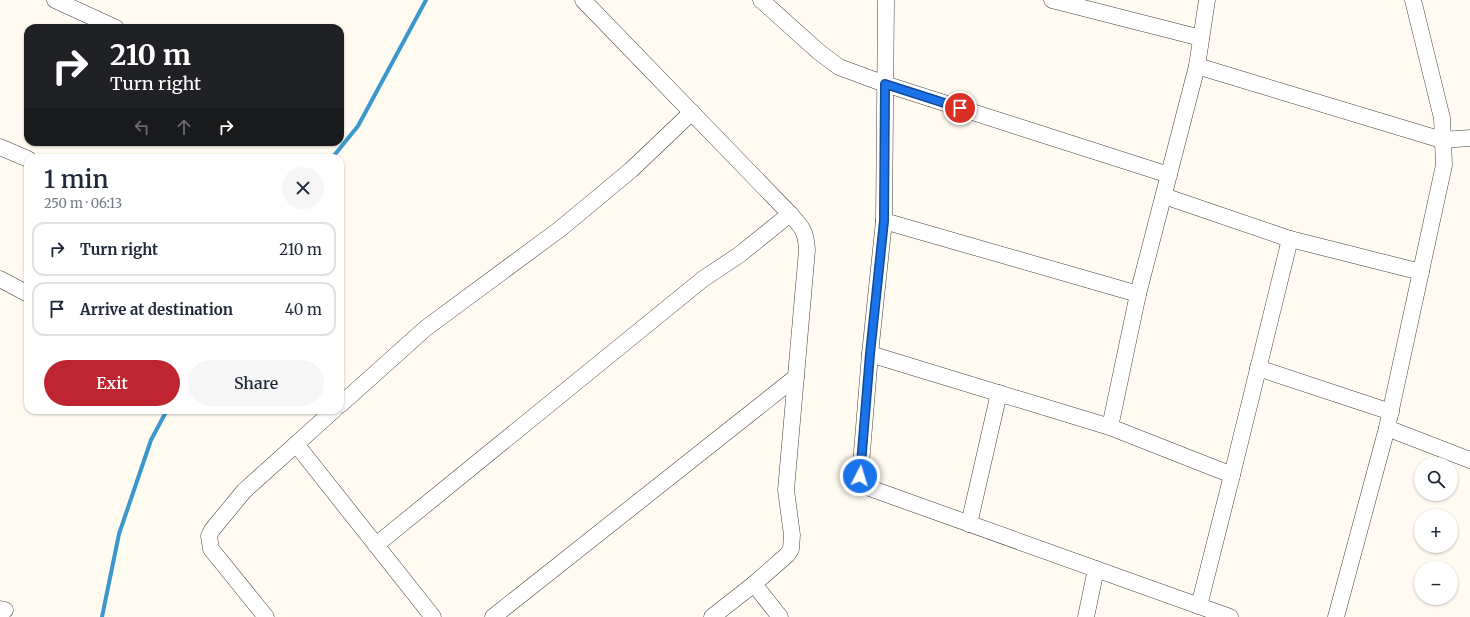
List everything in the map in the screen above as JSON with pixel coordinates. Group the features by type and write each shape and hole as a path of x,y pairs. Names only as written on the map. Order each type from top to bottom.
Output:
{"street":[{"path":"55,0 107,24"},
{"path":"583,0 790,214 803,228 806,239 807,250 786,490 792,535 791,549 787,555 754,584 712,617"},
{"path":"761,0 819,52 839,67 885,84 1169,175"},
{"path":"886,0 884,221 870,354 860,476 864,486 1230,617"},
{"path":"1052,0 1201,38"},
{"path":"1110,427 1138,294 1197,66 1207,0"},
{"path":"1336,617 1388,428 1444,165 1442,118 1413,0"},
{"path":"1197,66 1442,140 1470,138"},
{"path":"344,401 426,328 560,228 631,170 692,112"},
{"path":"0,147 24,156"},
{"path":"1164,196 1290,239 1422,272"},
{"path":"376,545 703,279 739,255 790,214"},
{"path":"884,221 1138,294"},
{"path":"1199,606 1290,239"},
{"path":"0,279 24,292"},
{"path":"870,354 1110,427 1232,475"},
{"path":"1258,368 1391,412"},
{"path":"492,617 796,377"},
{"path":"969,524 999,393"},
{"path":"266,617 211,549 209,536 244,491 330,414"},
{"path":"1388,428 1470,460"},
{"path":"296,444 433,617"},
{"path":"1086,617 1096,570"},
{"path":"754,584 780,617"}],"waterway":[{"path":"344,143 358,126 426,0"},
{"path":"335,154 342,146"},
{"path":"102,617 119,534 151,440 165,414"}],"route":[{"path":"860,476 870,354 884,221 885,84 960,108"}]}
